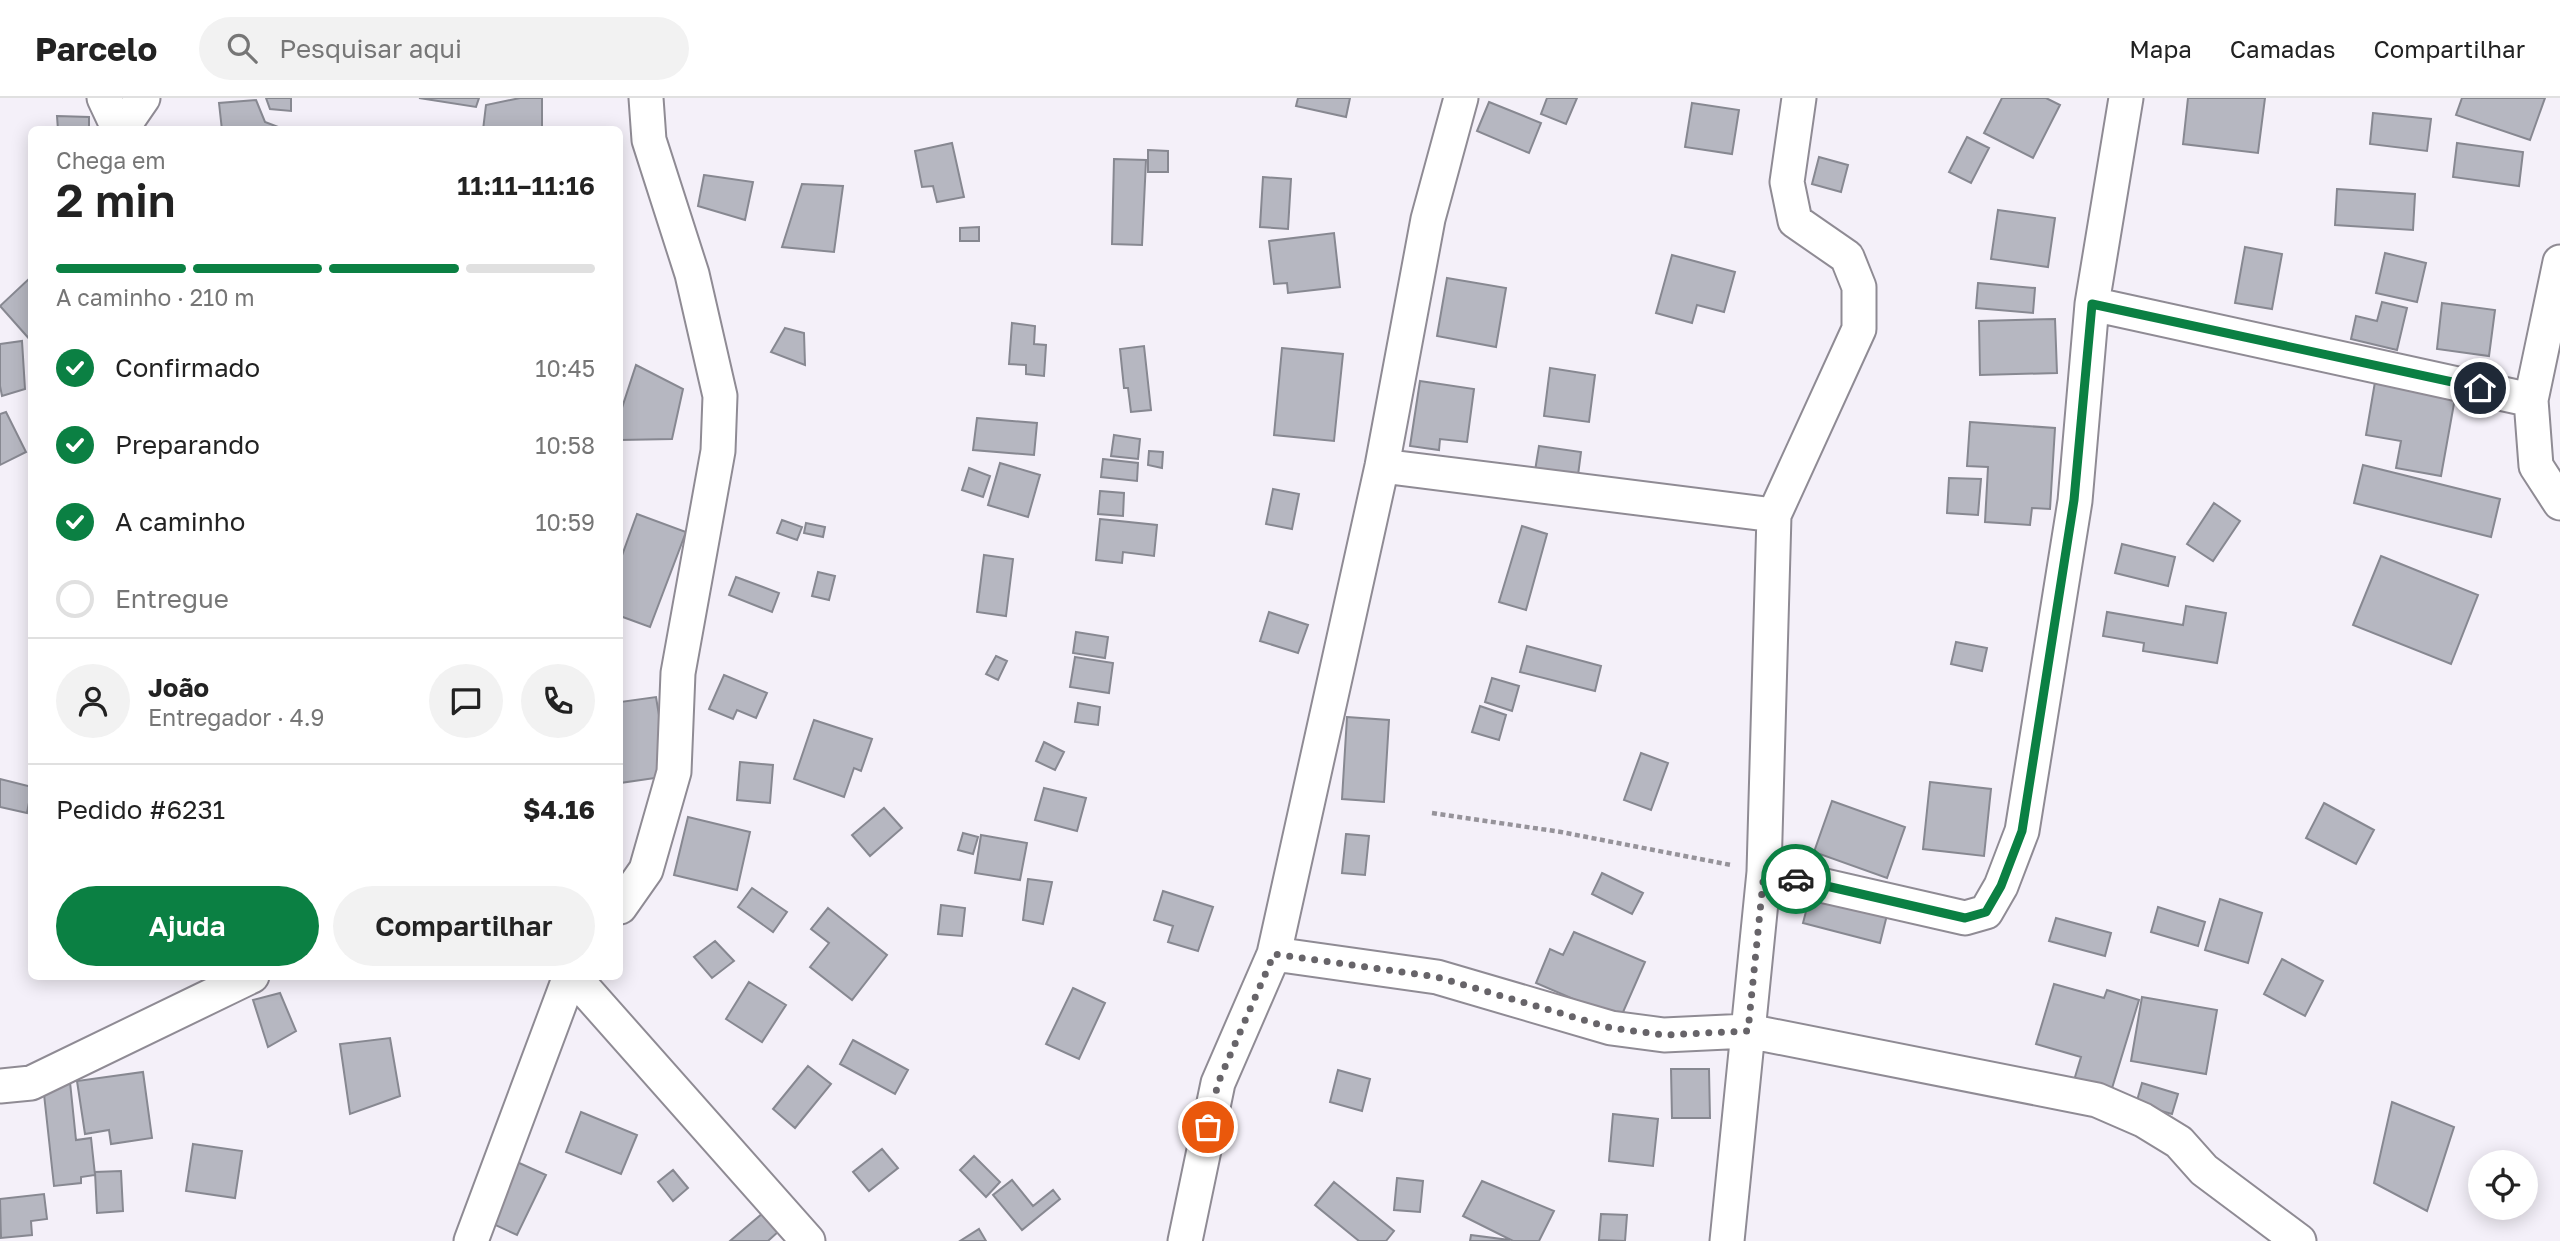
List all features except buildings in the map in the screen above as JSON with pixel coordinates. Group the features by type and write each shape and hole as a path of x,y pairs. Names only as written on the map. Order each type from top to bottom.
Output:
{"street":[{"path":"104,98 118,126"},
{"path":"123,126 143,98"},
{"path":"623,903 646,870 674,772 678,673 718,451 720,396 692,274 649,140 646,98"},
{"path":"1185,1241 1218,1083 1274,954 1382,466 1428,219 1461,98"},
{"path":"1727,1241 1764,872 1774,515 1859,330 1859,287 1847,257 1795,221 1787,182 1799,98"},
{"path":"1764,872 1965,918 1986,912 2001,886 2022,831 2074,500 2092,304 2126,98"},
{"path":"2560,262 2531,400 2536,466 2560,503"},
{"path":"2092,304 2531,400"},
{"path":"1382,466 1774,515"},
{"path":"1274,954 1437,977 1611,1028 1664,1035 1748,1031 2097,1100 2143,1120 2179,1142 2204,1170 2299,1241"},
{"path":"0,1086 31,1083 241,980"},
{"path":"471,1241 569,980"},
{"path":"575,980 808,1241"}],"path":[{"path":"1432,813 1562,832 1764,872"}],"way so far":[{"path":"1208,1127 1218,1083 1274,954 1437,977 1611,1028 1664,1035 1748,1031 1764,872 1796,879"}],"route":[{"path":"1796,879 1965,918 1986,912 2001,886 2022,831 2074,500 2092,304 2480,388"}]}
